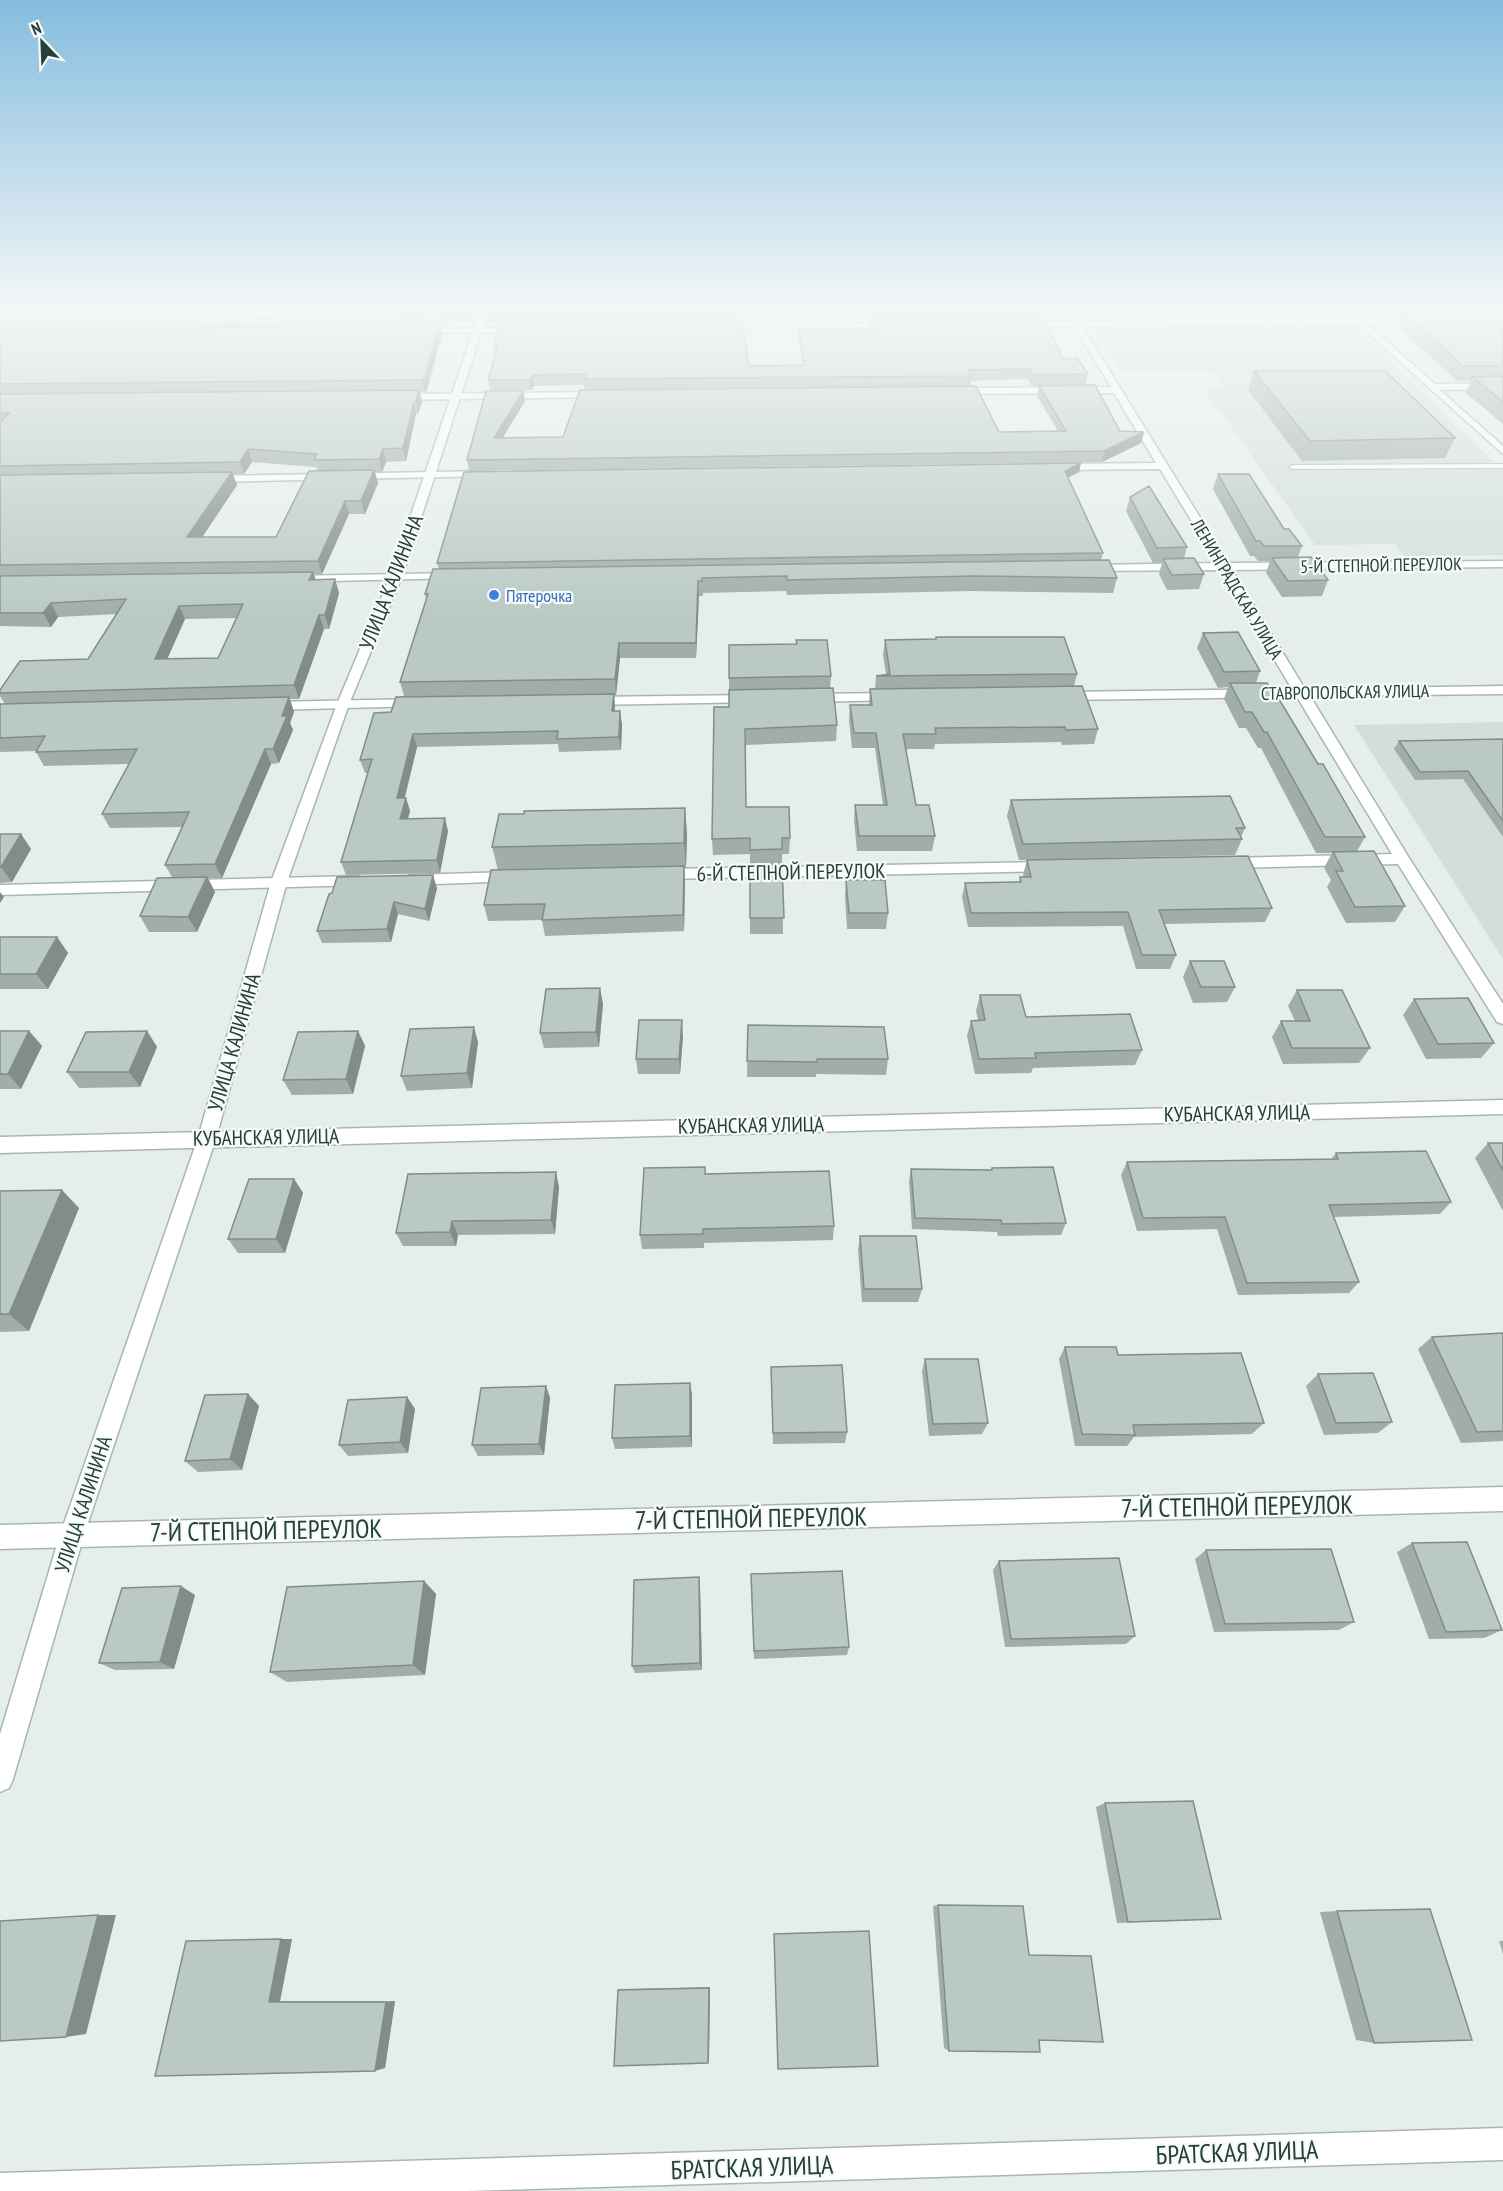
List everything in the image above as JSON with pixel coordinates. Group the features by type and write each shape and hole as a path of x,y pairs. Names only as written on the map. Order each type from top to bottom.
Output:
{"street":[{"name":"УЛИЦА КАЛИНИНА","path":"0,1779 72,1535 207,1138 279,882 343,704 396,577 450,413"},
{"name":"ЛЕНИНГРАДСКАЯ УЛИЦА","path":"1132,413 1222,567 1503,1018"},
{"path":"1462,413 1503,451"},
{"path":"1045,468 1164,466"},
{"path":"203,479 501,474"},
{"name":"5-Й СТЕПНОЙ ПЕРЕУЛОК","path":"1078,568 1503,564"},
{"path":"280,579 468,576"},
{"name":"СТАВРОПОЛЬСКАЯ УЛИЦА","path":"1042,696 1503,690"},
{"path":"793,699 900,697"},
{"path":"580,701 770,699"},
{"path":"260,706 426,703"},
{"path":"1212,863 1402,859"},
{"name":"6-Й СТЕПНОЙ ПЕРЕУЛОК","path":"650,875 1068,866"},
{"path":"398,880 530,877"},
{"path":"0,890 375,880"},
{"name":"КУБАНСКАЯ УЛИЦА","path":"0,1144 1503,1107"},
{"name":"7-Й СТЕПНОЙ ПЕРЕУЛОК","path":"0,1537 1503,1499"},
{"name":"БРАТСКАЯ УЛИЦА","path":"0,2189 1503,2144"}],"lane":[{"path":"1293,467 1503,466"}],"shaded area":[{"path":"1221,413 1444,413 1503,471 1503,555 1405,557 1395,544 1315,545"},
{"path":"1503,722 1503,959 1354,725"}],"building":[{"path":"9,413 411,413 403,448 383,449 379,459 314,460 317,454 248,449 240,462 0,466 0,422"},
{"path":"480,413 509,413 494,438 563,437 572,413 990,413 999,432 1066,431 1055,413 1110,413 1120,431 1144,432 1104,451 467,460"},
{"path":"1288,413 1429,413 1455,438 1310,441"},
{"path":"1081,463 1065,471 1103,553 437,563 464,472"},
{"path":"374,470 361,501 345,501 318,561 0,565 0,475 232,472 187,537 276,537 309,471"},
{"path":"1218,474 1249,474 1284,529 1289,529 1302,546 1264,546 1260,541 1256,541"},
{"path":"1149,486 1187,547 1157,548 1130,497"},
{"path":"1311,557 1328,580 1288,581 1272,558"},
{"path":"1194,558 1204,574 1172,575 1163,559"},
{"path":"1109,560 1117,578 974,576 787,580 787,576 702,578 702,581 698,581 696,643 619,643 615,679 400,682 428,594 425,594 433,569"},
{"path":"313,572 309,580 335,579 325,615 319,615 294,685 0,693 20,661 88,659 126,599 51,603 43,613 0,613 0,576","holes":["243,604 218,658 155,659 179,606"]},
{"path":"1238,632 1260,671 1224,672 1203,633"},
{"path":"936,637 1064,637 1077,674 876,676 890,674 885,640 936,639"},
{"path":"796,640 827,640 831,676 729,678 729,645 797,644"},
{"path":"1230,683 1267,683 1318,764 1323,764 1365,837 1325,837 1267,732 1264,732 1252,712 1245,712"},
{"path":"1082,686 1098,729 935,728 936,734 903,734 916,805 929,805 935,836 859,836 855,805 887,805 876,733 854,733 850,705 872,705 870,689"},
{"path":"833,688 837,725 745,729 746,807 789,807 790,838 782,838 782,849 750,850 750,838 712,839 714,707 729,707 729,690"},
{"path":"614,694 612,711 620,711 619,737 557,739 558,731 413,734 397,798 406,798 400,819 445,818 437,860 341,862 372,759 360,760 374,713 391,712 396,697"},
{"path":"289,697 282,716 287,716 273,749 265,749 215,864 165,865 189,812 102,814 137,749 36,752 45,736 0,738 0,704"},
{"path":"1503,739 1503,821 1468,771 1420,772 1399,741"},
{"path":"1230,796 1245,828 1236,828 1242,839 1023,844 1011,800"},
{"path":"685,808 684,843 492,847 499,814 524,814 524,811"},
{"path":"0,834 21,834 1,867 0,867"},
{"path":"1374,851 1405,906 1355,907 1336,871 1343,871 1333,852"},
{"path":"1248,856 1272,908 1159,910 1176,955 1142,955 1128,912 971,913 965,883 1021,882 1020,877 1031,877 1027,860"},
{"path":"782,864 784,918 750,918 750,865"},
{"path":"684,866 683,915 542,920 545,904 484,905 491,870"},
{"path":"433,875 425,909 394,902 387,929 317,931 337,877"},
{"path":"207,877 188,917 140,916 157,878"},
{"path":"846,880 885,880 888,913 849,913"},
{"path":"0,937 57,937 36,974 0,974"},
{"path":"1190,961 1224,961 1235,987 1201,987"},
{"path":"600,988 596,1032 540,1033 546,989"},
{"path":"1297,990 1342,990 1370,1048 1292,1048 1281,1021 1310,1021"},
{"path":"980,995 1020,995 1026,1017 1130,1014 1142,1050 1035,1053 1036,1058 979,1059 971,1021 985,1020"},
{"path":"1468,998 1494,1043 1438,1044 1414,999"},
{"path":"639,1020 682,1020 679,1059 636,1059"},
{"path":"748,1025 884,1027 888,1059 817,1059 817,1062 747,1061"},
{"path":"474,1027 467,1073 401,1076 410,1029"},
{"path":"0,1031 29,1031 8,1074 0,1074"},
{"path":"147,1031 129,1072 67,1072 86,1032"},
{"path":"358,1031 346,1079 283,1080 298,1032"},
{"path":"1488,1143 1503,1143 1503,1170"},
{"path":"1426,1151 1451,1202 1329,1205 1359,1282 1247,1283 1225,1217 1143,1218 1127,1162 1338,1159 1336,1153"},
{"path":"705,1167 705,1174 829,1171 834,1226 703,1229 703,1234 640,1235 644,1168"},
{"path":"1053,1167 1066,1223 1002,1224 1001,1220 915,1218 911,1169 992,1170 992,1168"},
{"path":"556,1172 551,1220 452,1221 450,1232 396,1233 408,1174"},
{"path":"249,1179 294,1179 276,1239 228,1239"},
{"path":"62,1190 9,1314 0,1314 0,1191"},
{"path":"860,1236 916,1236 922,1289 864,1289"},
{"path":"1503,1333 1503,1431 1477,1432 1432,1337"},
{"path":"1065,1347 1116,1347 1118,1355 1241,1353 1264,1423 1133,1425 1135,1435 1082,1434"},
{"path":"925,1359 978,1359 988,1423 933,1424"},
{"path":"842,1365 847,1432 773,1433 771,1367"},
{"path":"1373,1373 1392,1422 1336,1423 1318,1374"},
{"path":"690,1383 690,1436 612,1438 615,1385"},
{"path":"546,1386 539,1444 472,1445 481,1388"},
{"path":"248,1394 230,1459 185,1461 205,1395"},
{"path":"407,1397 400,1442 339,1445 348,1400"},
{"path":"1467,1542 1502,1630 1446,1632 1412,1543"},
{"path":"1331,1549 1354,1622 1225,1624 1206,1550"},
{"path":"1119,1558 1135,1636 1011,1639 999,1561"},
{"path":"842,1571 849,1647 754,1651 751,1574"},
{"path":"699,1577 700,1663 632,1666 634,1580"},
{"path":"424,1581 413,1665 270,1672 287,1587"},
{"path":"181,1586 160,1662 99,1663 122,1588"},
{"path":"1193,1801 1221,1919 1128,1922 1105,1803"},
{"path":"938,1905 1023,1906 1029,1955 1091,1956 1103,2042 1039,2040 1040,2052 949,2051"},
{"path":"1430,1909 1472,2040 1374,2043 1337,1911"},
{"path":"98,1915 66,2037 0,2041 0,1921"},
{"path":"869,1931 878,2066 778,2069 774,1934"},
{"path":"281,1939 269,2002 386,2002 375,2071 155,2076 186,1941"},
{"path":"709,1988 708,2063 614,2066 618,1990"}],"place":[{"name":"Пятерочка","path":"494,595"}]}
